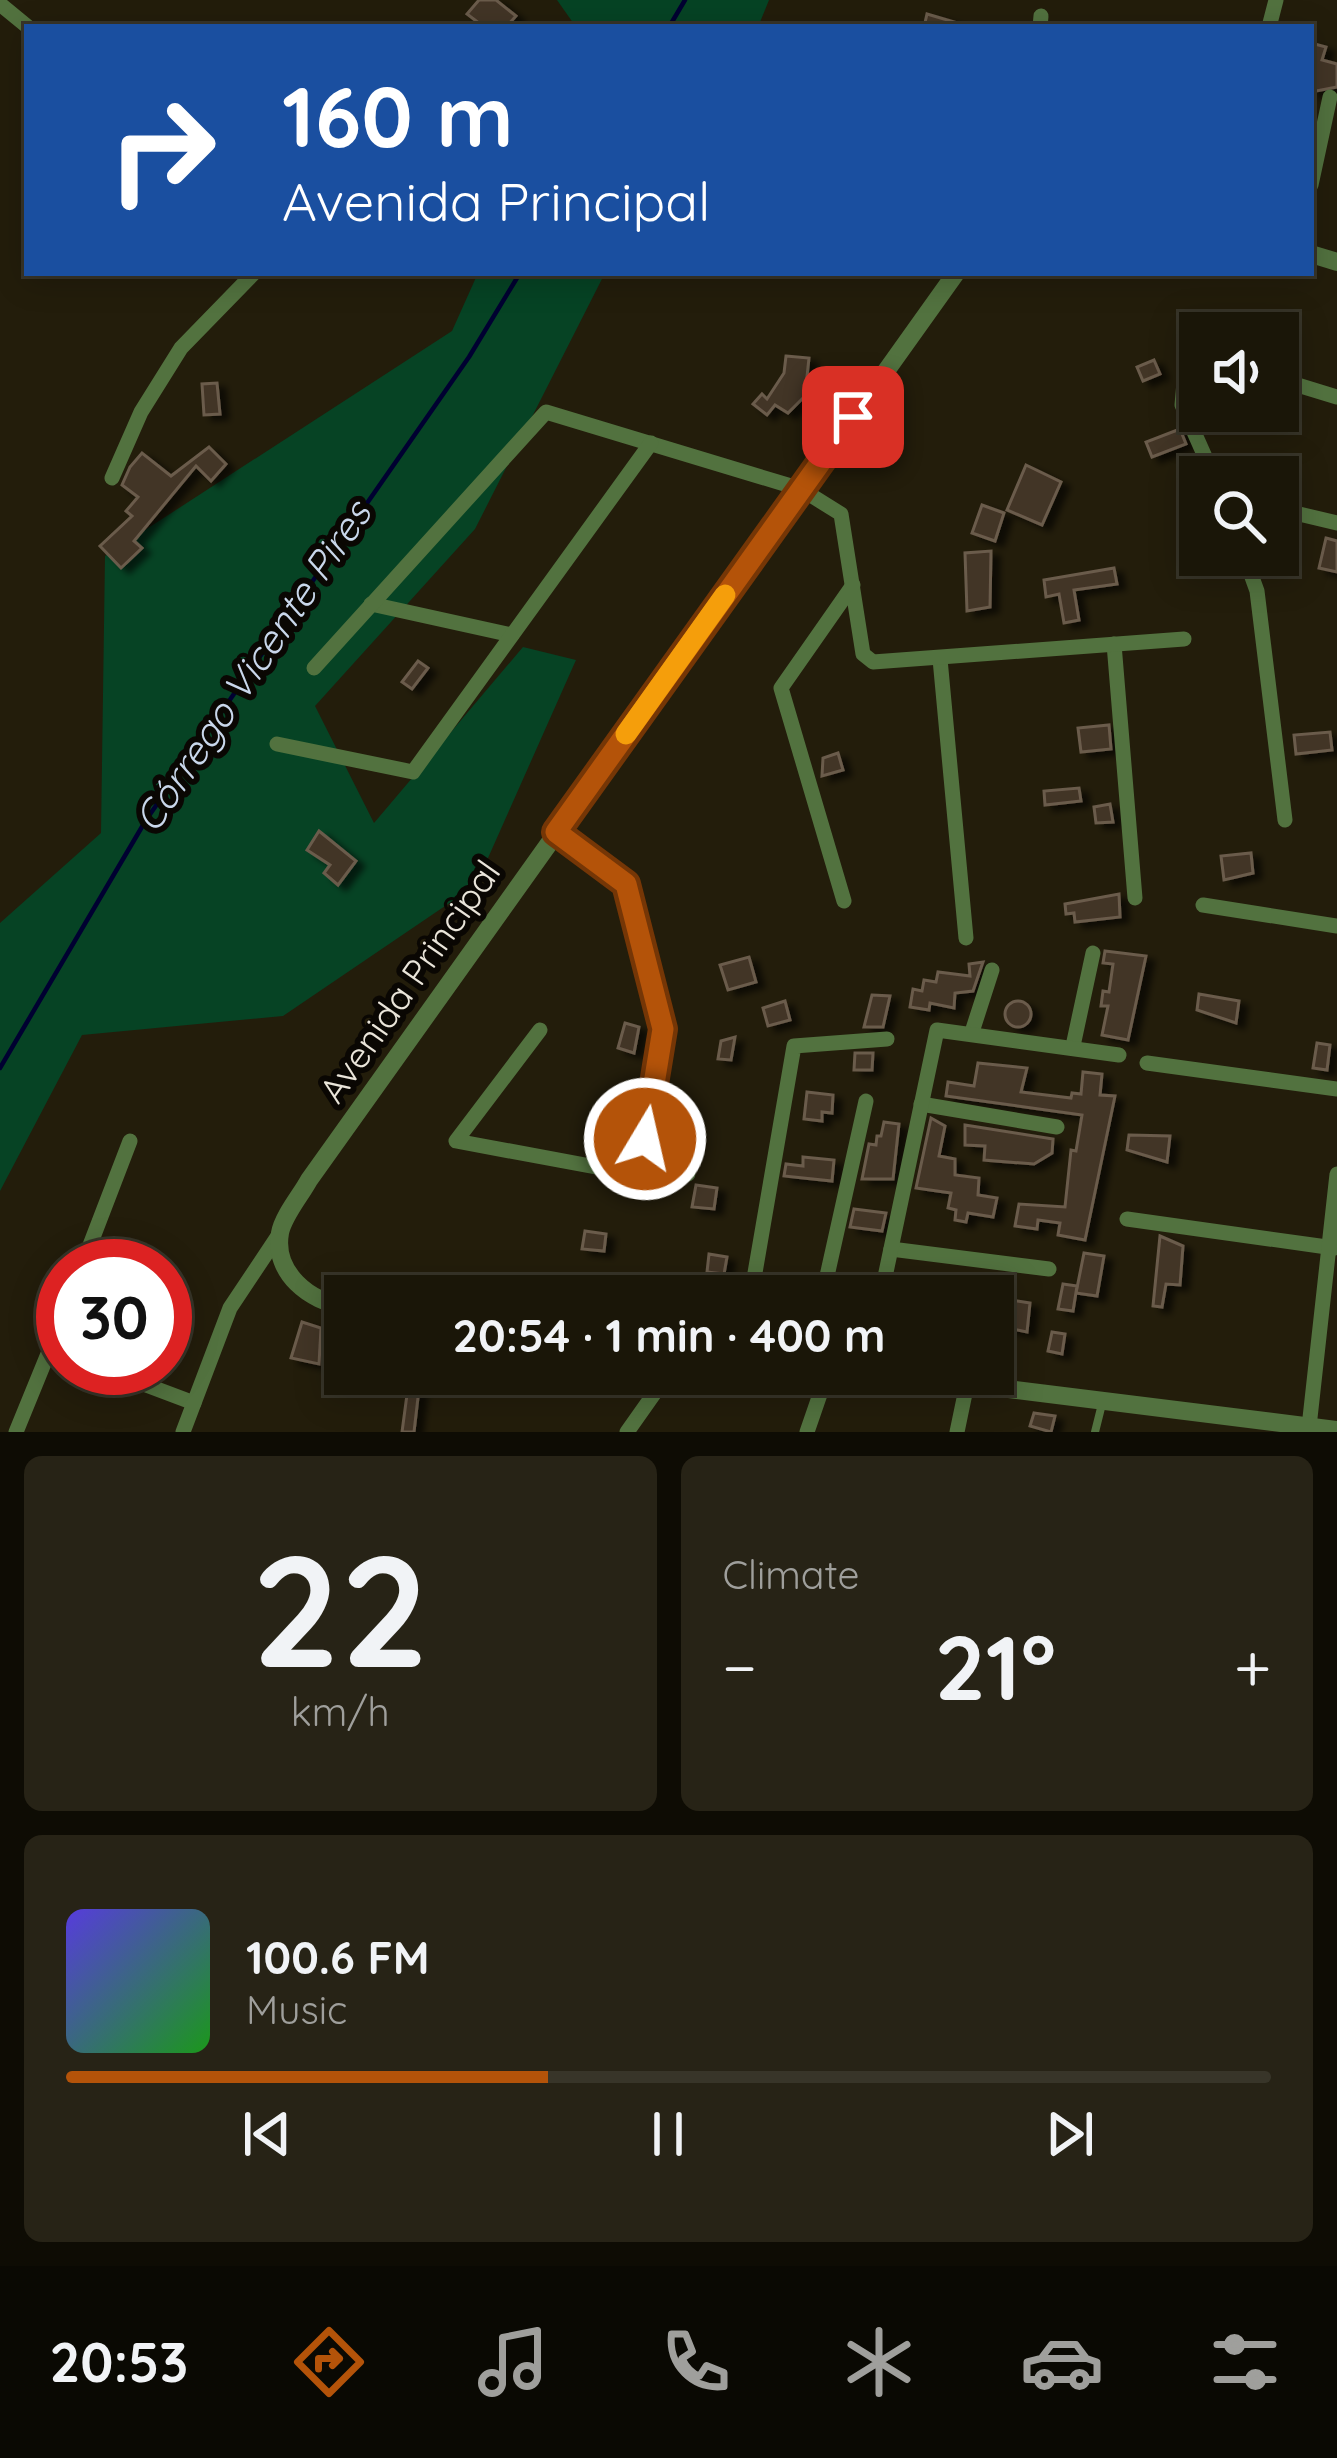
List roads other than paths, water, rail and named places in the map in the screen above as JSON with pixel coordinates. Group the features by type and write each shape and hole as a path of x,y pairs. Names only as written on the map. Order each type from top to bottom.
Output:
{"street":[{"path":"0,4 24,24"},
{"path":"1314,171 1330,98"},
{"path":"112,478 140,412 181,348 251,276"},
{"name":"Avenida Principal","path":"280,1233 309,1180 954,276"},
{"path":"1299,385 1337,397"},
{"path":"314,668 538,416 555,412 801,489 841,514 863,653 873,662 1184,639"},
{"path":"277,743 413,772 651,442"},
{"path":"1299,514 1337,523"},
{"path":"1252,576 1285,820"},
{"path":"844,901 781,688 853,585"},
{"path":"371,604 512,635"},
{"path":"1114,644 1135,898"},
{"path":"940,659 966,938"},
{"path":"556,832 626,884 663,1029 638,1175"},
{"path":"1203,905 1337,926"},
{"path":"1073,1046 1093,953"},
{"path":"972,1032 992,970"},
{"path":"540,1030 456,1141 638,1175 688,1174"},
{"path":"885,1275 937,1030 1119,1055"},
{"path":"755,1275 794,1046 887,1039"},
{"path":"1148,1064 1337,1088"},
{"path":"827,1275 866,1101"},
{"path":"921,1104 1057,1127"},
{"path":"92,1239 130,1141"},
{"path":"1309,1426 1333,1248 1337,1174"},
{"path":"1126,1220 1333,1248"},
{"path":"280,1233 286,1270 302,1289 324,1303"},
{"path":"183,1432 230,1308 280,1233"},
{"path":"891,1249 1049,1269"},
{"path":"1014,1390 1246,1425 1337,1430"},
{"path":"16,1432 36,1392"},
{"path":"173,1395 194,1403"},
{"path":"627,1432 653,1395"},
{"path":"807,1432 820,1395"},
{"path":"957,1432 965,1395"}],"lane":[{"path":"1095,1432 1102,1401"}],"waterway":[{"name":"Córrego Vicente Pires","path":"671,24 685,0"},
{"name":"Córrego Vicente Pires","path":"0,1068 146,820 469,357 518,276"}]}
